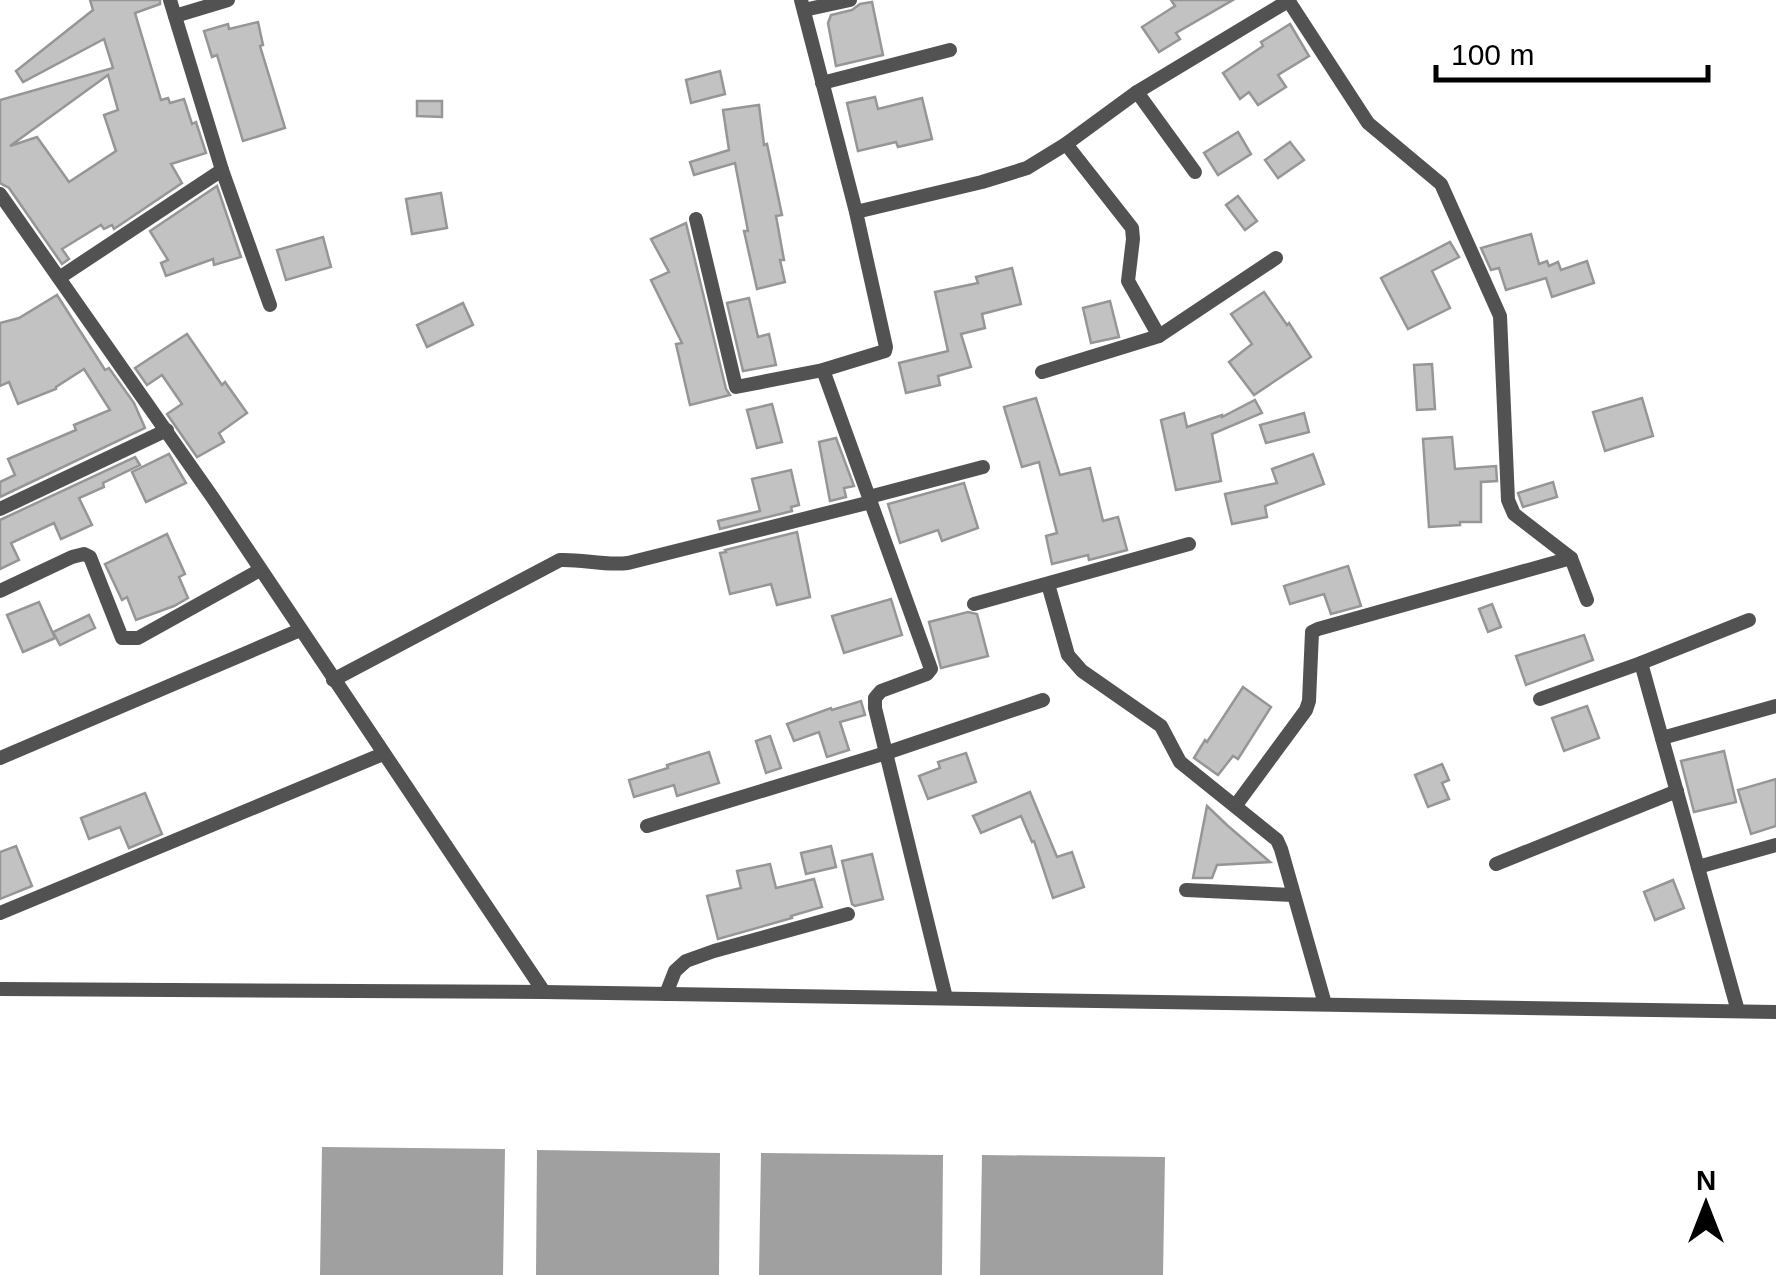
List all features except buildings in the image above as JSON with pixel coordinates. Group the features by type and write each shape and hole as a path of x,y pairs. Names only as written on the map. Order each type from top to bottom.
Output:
{"street":[{"path":"170,0 222,170 270,305"},
{"path":"175,16 228,0"},
{"path":"696,219 736,386 822,370 885,351 856,212 803,5 850,0"},
{"path":"856,212 1028,168 1137,92 1288,0 1368,123 1441,184 1500,316 1508,500 1514,514 1571,558 1586,600"},
{"path":"822,83 950,50"},
{"path":"1137,92 1194,172"},
{"path":"1066,144 1132,228 1128,281 1158,336"},
{"path":"59,278 222,170"},
{"path":"3,203 166,430 544,992"},
{"path":"1042,372 1158,336 1276,258"},
{"path":"822,370 931,669 880,691 874,698 946,998"},
{"path":"0,509 166,430"},
{"path":"334,680 560,560 607,566 628,563 984,467"},
{"path":"974,604 1189,544"},
{"path":"0,592 84,554 90,558 122,638 128,639 138,638 260,570"},
{"path":"1236,805 1306,710 1312,632 1571,558"},
{"path":"1048,584 1068,655 1082,671 1161,726 1180,762 1276,840 1325,1004"},
{"path":"1540,699 1749,620"},
{"path":"0,758 300,630"},
{"path":"1641,663 1738,1010"},
{"path":"647,826 886,754 1043,700"},
{"path":"1662,738 1776,706"},
{"path":"0,913 383,754"},
{"path":"1496,864 1677,791"},
{"path":"1698,868 1776,845"},
{"path":"1186,890 1294,895"},
{"path":"666,994 675,971 686,961 848,914"},
{"path":"0,989 544,992 1776,1012"}],"shaded area":[{"path":"322,1147 505,1149 503,1275 320,1275"},
{"path":"537,1150 720,1153 719,1275 536,1275"},
{"path":"761,1153 943,1155 942,1275 759,1275"},
{"path":"982,1155 1165,1157 1163,1275 980,1275"}]}
